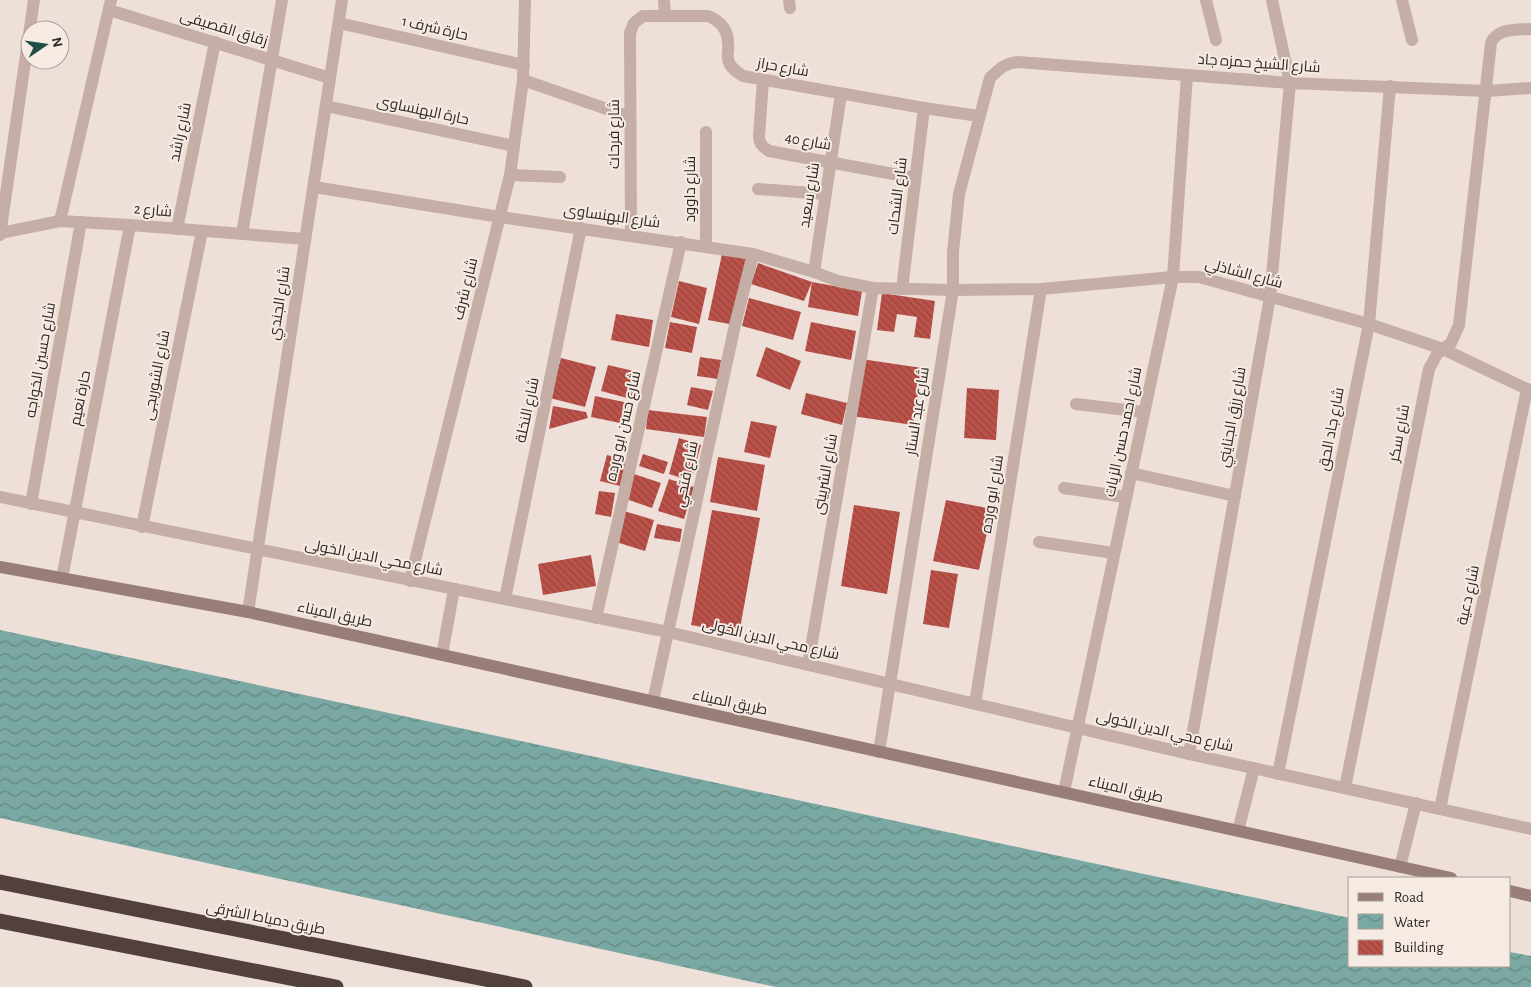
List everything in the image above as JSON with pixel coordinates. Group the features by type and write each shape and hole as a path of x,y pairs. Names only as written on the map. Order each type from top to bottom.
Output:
{"highway":[{"name":"طريق دمياط الشرقى","path":"0,882 525,987"},
{"path":"0,921 336,987"}],"street":[{"path":"0,234 34,0"},
{"path":"242,234 282,0"},
{"name":"شارع الجندي","path":"248,612 342,0"},
{"name":"شارع شرف","path":"410,581 510,175 523,80 525,0"},
{"path":"664,0 665,16"},
{"path":"1206,0 1216,40"},
{"name":"شارع رزق الجنايني","path":"1189,754 1270,297 1290,83 1272,0"},
{"path":"1402,0 1412,40"},
{"path":"60,221 110,5"},
{"name":"زقاق القصيفى","path":"110,5 215,42 330,78"},
{"name":"شارع حراز","path":"630,33 634,23 643,16 708,16 722,25 728,41 728,60 737,72 743,76 979,116"},
{"name":"حارة شرف 1","path":"339,23 524,65"},
{"name":"شارع سكر","path":"1345,788 1429,369 1437,354 1451,343 1459,325 1487,92 1491,43 1494,36 1500,32 1531,29"},
{"name":"شارع فرحات","path":"630,33 631,235"},
{"name":"شارع راشد","path":"177,228 215,42"},
{"name":"شارع الشيخ حمزه جاد","path":"990,78 1003,66 1018,62 1290,83 1390,86 1487,92 1531,88"},
{"name":"شارع احمد حسن الزيات","path":"1064,792 1173,277 1187,75"},
{"name":"شارع عبد الستار","path":"879,752 953,290 953,252 959,194 990,78"},
{"path":"523,80 630,117"},
{"name":"شارع 40","path":"763,80 758,136 762,145 769,151 915,178"},
{"name":"شارع جاد الحق","path":"1278,774 1369,324 1390,86"},
{"name":"شارع سعيد","path":"814,272 841,94"},
{"name":"حارة البهنساوى","path":"326,106 514,146"},
{"name":"شارع الشحات","path":"902,289 924,108"},
{"name":"شارع داوود","path":"706,132 706,246"},
{"path":"510,175 560,177"},
{"name":"شارع البهنساوى","path":"314,187 706,246 752,254 838,281 873,288 902,289"},
{"path":"758,189 825,194"},
{"name":"شارع 2","path":"0,234 60,221 177,228 305,239"},
{"name":"شارع حسين الخواجه","path":"31,504 81,222"},
{"name":"حارة نعيم","path":"62,578 130,225"},
{"name":"شارع النخلة","path":"505,599 581,228"},
{"name":"شارع الشوربجى","path":"142,527 202,231"},
{"name":"شارع حسن ابو ورده","path":"596,618 681,242"},
{"name":"شارع فتحي","path":"652,701 752,254"},
{"name":"شارع الشاذلي","path":"902,289 1042,289 1173,277 1199,277 1369,324 1443,349 1529,390"},
{"name":"شارع الشربينى","path":"808,664 873,288"},
{"name":"شارع ابو ورده","path":"975,704 1042,289"},
{"name":"شارع دعية","path":"1440,809 1529,390"},
{"path":"1076,404 1144,412"},
{"path":"1131,473 1234,496"},
{"path":"1064,488 1125,497"},
{"name":"شارع محي الدين الخولى","path":"0,497 668,632 1189,754 1531,828"},
{"path":"1039,542 1114,552"},
{"name":"طريق الميناء","path":"0,567 248,612 1446,877"},
{"path":"442,655 454,589"},
{"path":"1238,831 1254,768"},
{"path":"1400,867 1416,804"},
{"path":"1511,891 1531,896"}],"water":[{"path":"0,630 1348,918 1348,967 1511,967 1511,952 1531,956 1531,987 776,987 0,818"}],"building":[{"path":"722,254 748,259 735,325 708,320"},
{"path":"758,263 812,282 804,301 751,284"},
{"path":"679,281 707,288 699,324 671,317"},
{"path":"812,282 862,291 858,316 808,307"},
{"path":"882,293 935,301 930,339 914,337 917,317 897,314 894,332 877,330"},
{"path":"749,298 801,312 793,340 742,326"},
{"path":"616,314 653,320 649,347 611,340"},
{"path":"670,322 697,327 692,353 665,348"},
{"path":"811,322 856,331 851,360 805,351"},
{"path":"766,347 801,361 790,390 756,376"},
{"path":"700,357 721,360 718,379 697,376"},
{"path":"561,358 596,367 585,407 550,398"},
{"path":"861,359 922,368 913,425 852,416"},
{"path":"608,365 638,372 631,399 601,391"},
{"path":"691,387 713,391 708,410 687,405"},
{"path":"967,388 999,390 996,440 964,438"},
{"path":"806,393 847,403 842,425 801,414"},
{"path":"595,396 629,403 625,424 591,417"},
{"path":"553,406 586,412 588,418 549,429"},
{"path":"648,410 707,417 704,437 646,429"},
{"path":"751,421 777,426 770,458 744,452"},
{"path":"679,438 701,445 691,481 669,474"},
{"path":"643,454 668,462 664,474 639,466"},
{"path":"607,455 627,460 620,486 600,481"},
{"path":"718,457 765,465 757,511 710,502"},
{"path":"634,474 661,483 652,508 626,499"},
{"path":"669,479 694,487 684,519 658,511"},
{"path":"599,491 615,493 611,517 595,514"},
{"path":"946,500 992,509 979,570 933,561"},
{"path":"854,505 900,512 887,594 841,586"},
{"path":"712,510 760,518 739,634 691,625"},
{"path":"624,511 654,520 645,551 616,542"},
{"path":"657,524 682,529 680,542 654,538"},
{"path":"591,555 596,586 543,595 538,564"},
{"path":"931,570 958,574 949,628 923,624"}]}
